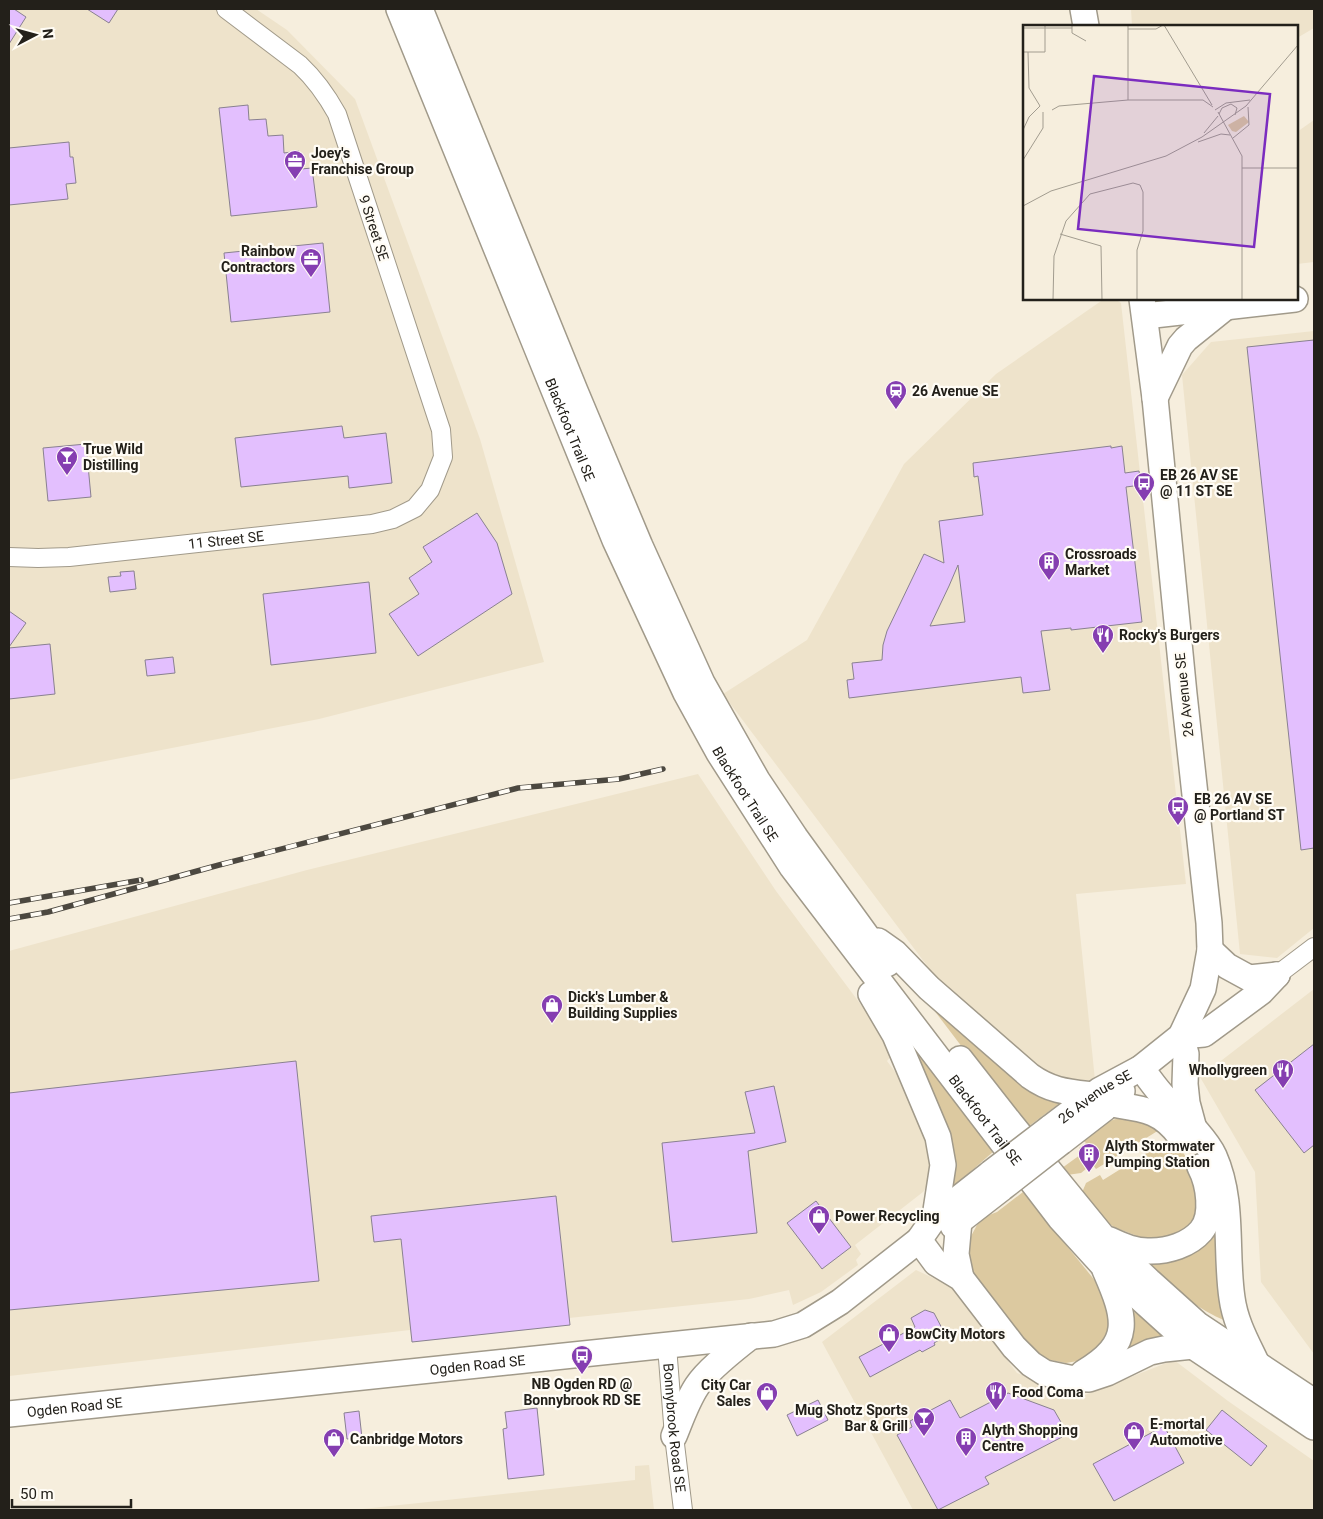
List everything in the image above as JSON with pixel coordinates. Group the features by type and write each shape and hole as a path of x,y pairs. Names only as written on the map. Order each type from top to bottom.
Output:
{"main road":[{"name":"Blackfoot Trail SE","path":"399,9 615,540 686,692 719,752 792,867 900,982 1011,1124 1103,1237 1198,1325 1314,1402"},
{"name":"Blackfoot Trail SE","path":"420,9 574,391 640,546 702,683 757,780 795,837 854,934 1060,1218 1102,1263 1193,1346 1314,1428"},
{"path":"1083,9 1086,25"},
{"path":"1298,299 1314,297"},
{"path":"1144,307 1270,300"},
{"path":"1155,398 1180,346 1219,302"},
{"name":"26 Avenue SE","path":"1055,1135 1181,1036 1203,988 1210,950 1209,923 1144,307"},
{"path":"854,934 895,953 929,988 1042,1085 1152,1111 1165,1119 1175,1129 1195,1155 1204,1173 1209,1196 1208,1214 1202,1230 1190,1240 1174,1248 1151,1251 1128,1248 1103,1237"},
{"path":"854,934 865,983 895,1035 938,1137 943,1165 947,1219 961,1278"},
{"path":"1210,950 1227,966 1249,978 1277,975"},
{"path":"1194,1129 1187,1103 1185,1084 1186,1054 1181,1036 1204,1034 1261,992 1277,975"},
{"path":"1141,1068 1213,1154 1223,1179 1226,1196 1232,1299 1240,1328 1256,1362"},
{"name":"Ogden Road SE","path":"9,1414 774,1334 803,1325 840,1302 1055,1135"},
{"path":"919,1240 936,1263 961,1278 1014,1347 1030,1364 1045,1373 1069,1378 1089,1379 1107,1373 1150,1352 1193,1346"},
{"path":"1069,1378 1083,1373 1098,1364 1116,1346 1120,1335 1120,1311 1102,1263"},
{"path":"674,1436 683,1412 698,1385 719,1363 751,1336"}],"street":[{"name":"9 Street SE","path":"226,9 311,74 331,103 336,114 441,430 442,457 430,490"},
{"name":"11 Street SE","path":"9,557 69,557 372,524 393,519 414,508 430,490"},
{"path":"1277,975 1314,947"},
{"name":"Bonnybrook Road SE","path":"667,1346 674,1436 683,1510"}],"shaded area":[{"path":"9,9 256,9 287,30 355,99 480,439 544,662 319,719 9,780"},
{"path":"1131,9 1314,9 1314,28 1298,37 1298,25 1132,25"},
{"path":"1314,120 1314,262 1298,264 1298,131"},
{"path":"1103,300 1116,300 1121,303 1186,884 1076,894 1095,1080 1054,1081 949,995 723,694 807,640 904,464 996,374"},
{"path":"1314,331 1314,928 1277,958 1240,954 1182,375 1211,342"},
{"path":"698,774 776,891 885,1037 891,1056 887,1061 907,1088 931,1144 930,1183 923,1192 855,1245 861,1254 856,1260 858,1265 821,1292 793,1305 789,1290 749,1299 569,1318 569,1325 412,1342 410,1330 9,1376 9,951 307,870"},
{"path":"1314,989 1314,1354 1261,1282 1255,1172 1200,1077"},
{"path":"924,997 1064,1100 1029,1126 999,1087 994,1089"},
{"path":"896,1018 994,1151 951,1189"},
{"path":"1131,1116 1164,1127 1096,1169 1092,1164 1081,1173 1067,1175 1062,1168 1080,1155 1078,1152 1079,1148 1086,1143 1083,1140 1110,1121"},
{"path":"1172,1137 1191,1164 1201,1199 1194,1223 1178,1238 1143,1240 1138,1236 1117,1229 1096,1212 1081,1195 1086,1183 1100,1175 1103,1180"},
{"path":"1023,1192 1101,1288 1116,1326 1089,1359 1066,1363 1050,1360 1040,1354 1012,1324 968,1266 967,1249 977,1225 984,1217 997,1212"},
{"path":"1218,1214 1226,1321 1191,1302 1141,1258"},
{"path":"916,1270 950,1286 1017,1373 1080,1397 1174,1360 1228,1401 1314,1461 1314,1510 913,1510 822,1342"},
{"path":"1130,1312 1134,1312 1165,1333 1166,1336 1151,1340 1124,1355"},
{"path":"649,1465 654,1510 353,1510 635,1480 635,1466"}],"building":[{"path":"9,9 14,9 26,17 9,44"},
{"path":"87,9 118,9 109,23"},
{"path":"248,105 249,120 266,119 268,136 283,135 284,153 299,151 301,169 312,168 317,207 231,216 219,108"},
{"path":"69,142 70,157 73,157 76,183 66,184 68,199 9,205 9,148"},
{"path":"323,243 330,312 231,322 224,253"},
{"path":"1314,340 1314,848 1301,850 1247,347"},
{"path":"342,426 344,438 386,433 392,483 349,488 348,476 241,487 235,438"},
{"path":"86,444 91,497 48,501 43,448"},
{"name":"Crossroads Market","path":"1122,446 1125,473 1139,471 1141,485 1126,487 1142,622 1071,630 1071,628 1041,631 1050,690 1023,693 1021,677 849,698 847,680 854,679 852,663 882,660 883,645 887,631 924,554 944,563 939,521 983,515 978,476 974,477 973,463","holes":["958,565 965,622 930,626"]},
{"path":"477,513 497,543 512,594 418,656 389,614 419,594 409,578 432,562 423,547"},
{"path":"134,571 136,589 110,592 108,577 121,576 120,572"},
{"path":"369,582 376,653 271,665 263,594"},
{"path":"9,611 26,623 9,647"},
{"path":"50,644 55,694 9,699 9,648"},
{"path":"173,657 175,673 147,676 145,660"},
{"path":"1314,1044 1314,1145 1304,1153 1255,1090"},
{"path":"296,1061 319,1281 9,1310 9,1093"},
{"path":"774,1086 786,1142 748,1151 757,1233 672,1242 662,1143 755,1133 745,1092"},
{"path":"556,1196 570,1325 412,1342 401,1239 374,1242 371,1216"},
{"name":"Power Recycling","path":"816,1201 851,1247 822,1269 787,1223"},
{"path":"925,1310 934,1313 946,1336 934,1343 935,1345 922,1352 920,1350 870,1377 859,1357 915,1327 911,1318"},
{"name":"Alyth Shopping Centre","path":"1008,1393 1054,1410 1066,1431 1060,1433 1062,1437 985,1477 989,1484 938,1510 897,1435 912,1427 910,1421 950,1400 960,1418"},
{"path":"818,1400 828,1420 797,1436 787,1415"},
{"path":"537,1408 544,1475 508,1479 503,1429 507,1428 505,1412"},
{"path":"1222,1410 1267,1446 1251,1466 1206,1430"},
{"path":"359,1411 362,1438 347,1439 344,1413"},
{"path":"1164,1426 1184,1463 1114,1501 1093,1464"}],"railway":[{"path":"9,919 48,912 219,865 518,788 619,779 663,769"},
{"path":"9,903 141,880"}],"place":[{"name":"Joey's Franchise Group","path":"295,180"},
{"name":"Rainbow Contractors","path":"311,278"},
{"name":"26 Avenue SE","path":"896,410"},
{"name":"True Wild Distilling","path":"67,476"},
{"name":"EB 26 AV SE @ 11 ST SE","path":"1144,502"},
{"name":"Crossroads Market","path":"1049,581"},
{"name":"Rocky's Burgers","path":"1103,654"},
{"name":"EB 26 AV SE @ Portland ST","path":"1178,826"},
{"name":"Dick's Lumber & Building Supplies","path":"552,1024"},
{"name":"Whollygreen","path":"1283,1089"},
{"name":"Alyth Stormwater Pumping Station","path":"1089,1173"},
{"name":"Power Recycling","path":"819,1235"},
{"name":"BowCity Motors","path":"889,1353"},
{"name":"NB Ogden RD @ Bonnybrook RD SE","path":"582,1375"},
{"name":"Food Coma","path":"996,1411"},
{"name":"City Car Sales","path":"767,1412"},
{"name":"Mug Shotz Sports Bar & Grill","path":"924,1437"},
{"name":"E-mortal Automotive","path":"1134,1451"},
{"name":"Alyth Shopping Centre","path":"966,1457"},
{"name":"Canbridge Motors","path":"334,1458"}]}
